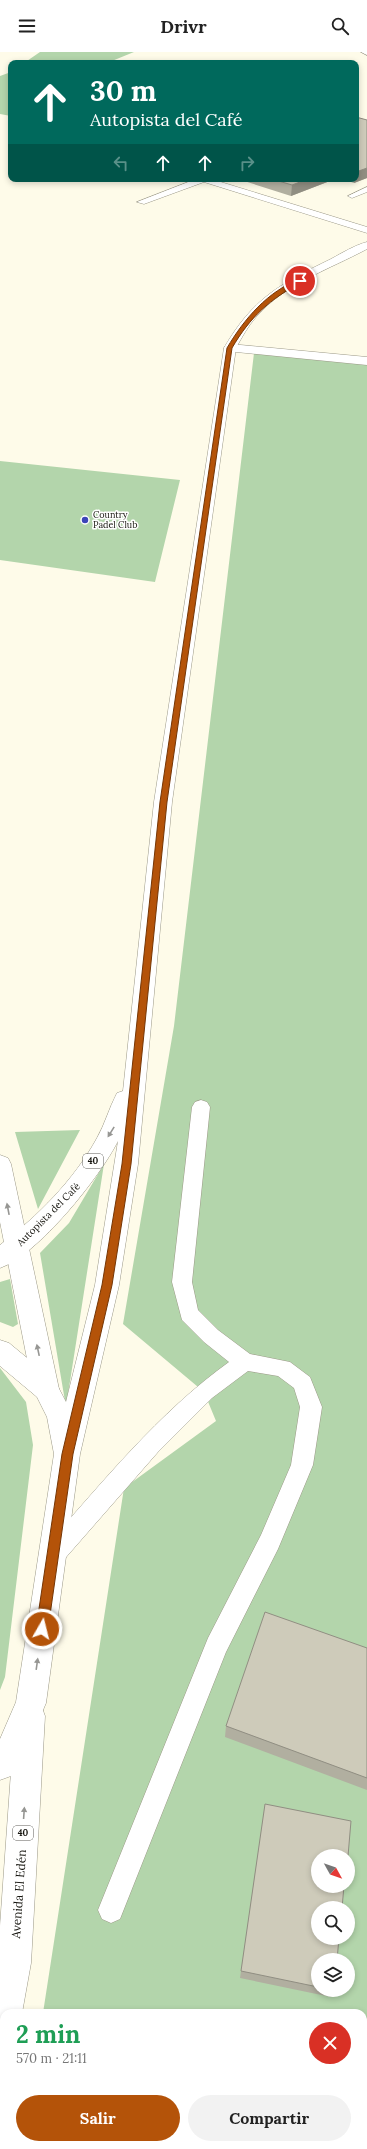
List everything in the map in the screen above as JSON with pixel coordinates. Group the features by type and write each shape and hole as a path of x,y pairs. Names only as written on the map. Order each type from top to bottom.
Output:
{"main road":[{"name":"Autopista del Café","path":"67,1454 107,1285 127,1164 163,802 230,348 242,327 257,310 286,288 367,245"},
{"path":"230,348 367,361"},
{"name":"Autopista del Café","path":"8,1253 78,1185 119,1120 137,1055"},
{"path":"0,1164 8,1253 46,1389"},
{"name":"40","path":"0,1351 46,1389 60,1416 67,1454 31,1703 8,1756 0,1765"},
{"name":"Avenida El Edén","path":"6,2009 14,1963 31,1703"}],"lane":[{"path":"141,202 195,182"},
{"path":"213,182 367,230"},
{"path":"352,196 367,189"},
{"path":"111,1910 177,1748 216,1646 270,1541 302,1465 311,1407 303,1383 283,1368 245,1362 211,1336 189,1314 182,1282 195,1148 201,1107"},
{"path":"53,1555 150,1445 205,1391 245,1362"}],"green space":[{"path":"40,52 134,52 114,60 28,60"},
{"path":"8,73 8,115 0,114 0,76"},
{"path":"254,353 367,364 367,2009 44,2009 124,1488 216,1421 204,1392 123,1324 174,1026"},
{"name":"Country Padel Club","path":"0,461 180,480 155,582 0,560"},
{"path":"80,1130 38,1209 15,1132"},
{"path":"104,1164 66,1407 40,1253 69,1223"},
{"path":"10,1279 18,1324 13,1327 0,1322 0,1282"},
{"path":"0,1368 26,1402 33,1445 5,1677 0,1690"}],"building":[{"path":"359,118 367,120 367,168 359,171"},
{"path":"282,182 300,182 292,185"},
{"path":"265,1612 367,1648 367,1778 226,1726"},
{"path":"265,1804 351,1821 349,1849 311,1849 311,1893 343,1893 343,1901 311,1901 311,1945 338,1945 338,1953 311,1953 311,1986 241,1971"}],"place":[{"name":"Country Padel Club","path":"85,520"}],"route":[{"path":"42,1629 67,1454 107,1285 127,1164 138,1039 163,802 208,487 230,348 242,327 257,310 286,288 300,281"}]}
